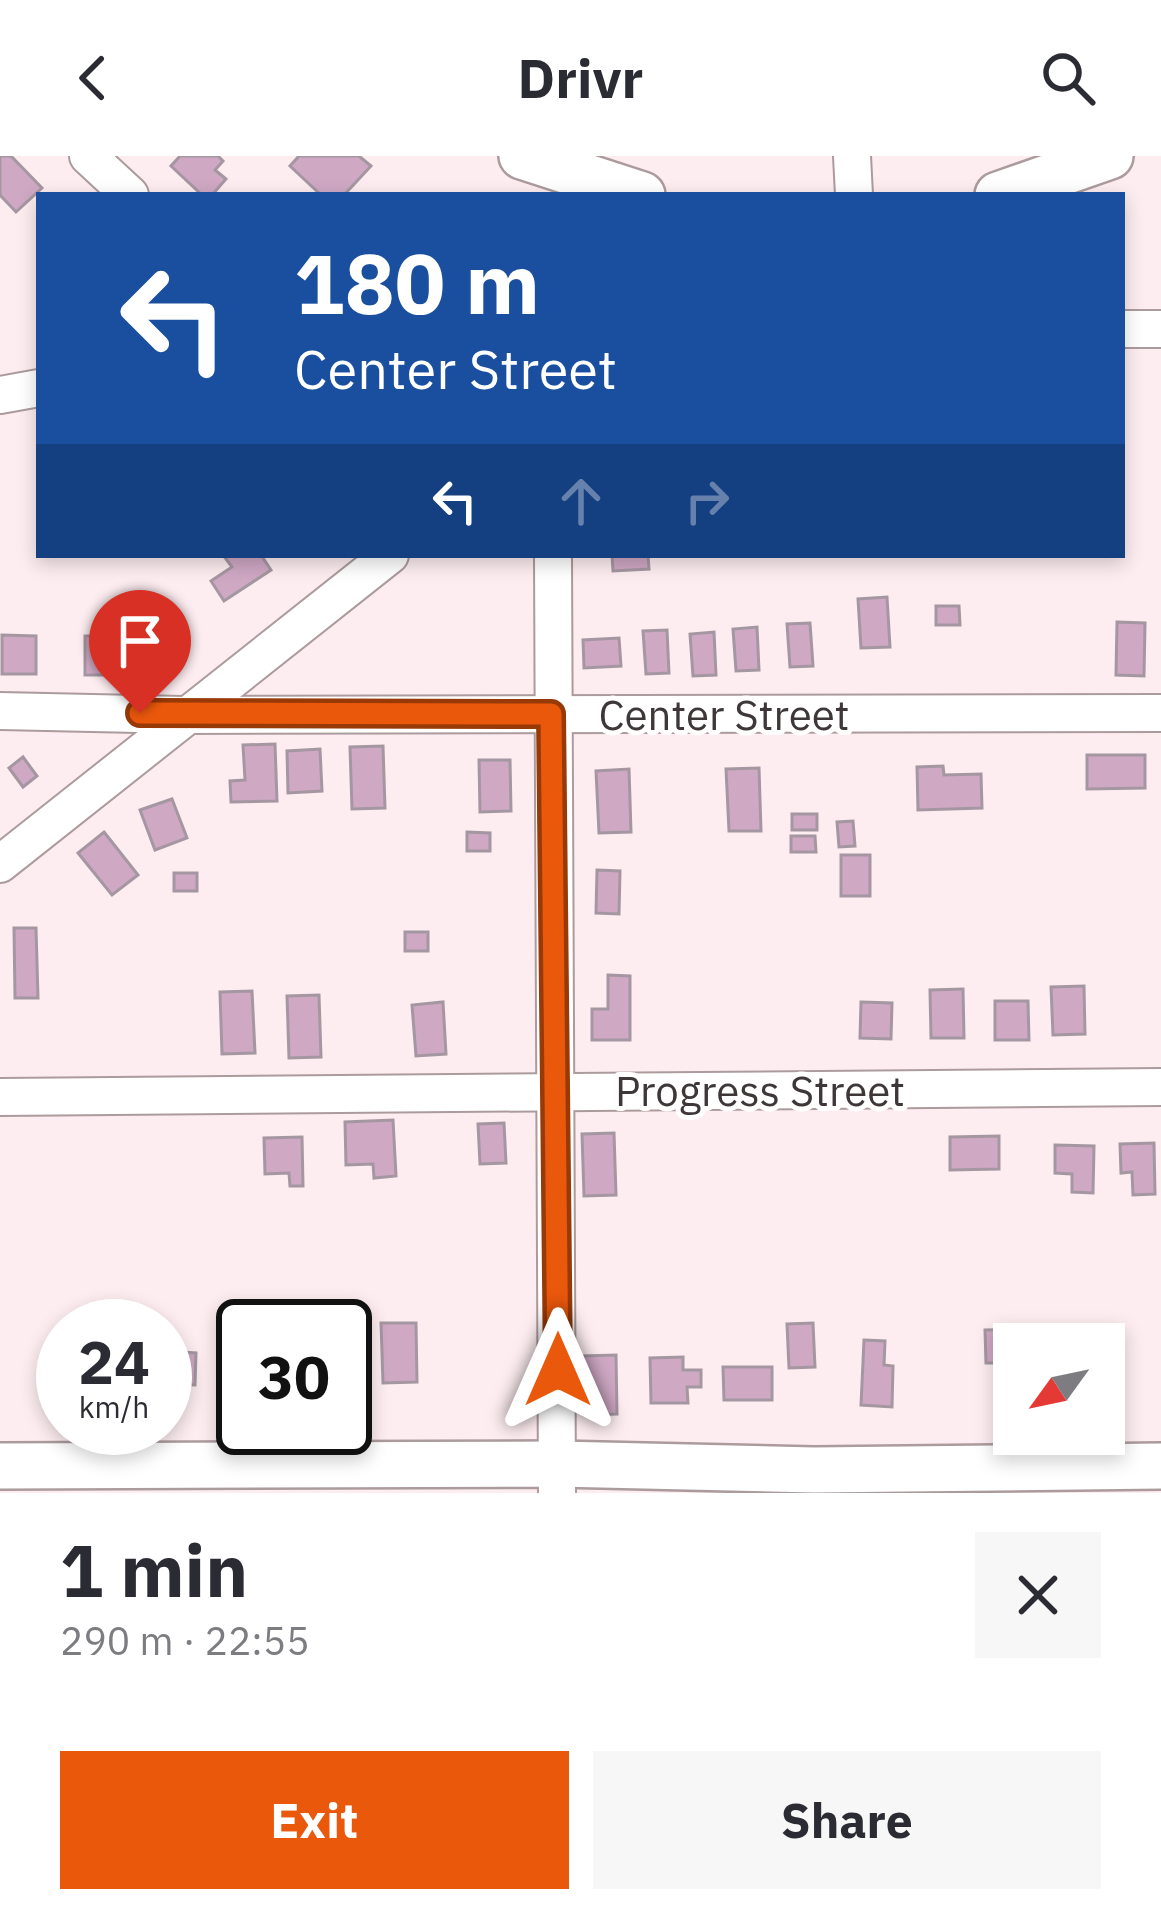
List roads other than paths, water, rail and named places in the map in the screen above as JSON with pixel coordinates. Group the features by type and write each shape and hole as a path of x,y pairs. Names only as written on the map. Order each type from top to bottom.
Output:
{"main road":[{"path":"522,156 609,169 638,192"},
{"path":"1007,192 1110,156"},
{"path":"0,1466 557,1478 1161,1466"}],"street":[{"path":"88,156 127,192"},
{"path":"852,156 854,192"},
{"path":"1125,329 1161,329"},
{"path":"0,395 36,389"},
{"path":"0,864 386,558"},
{"path":"553,558 557,1478"},
{"name":"Center Street","path":"0,711 184,715 1161,713"},
{"name":"Progress Street","path":"0,1097 1161,1087"}]}
